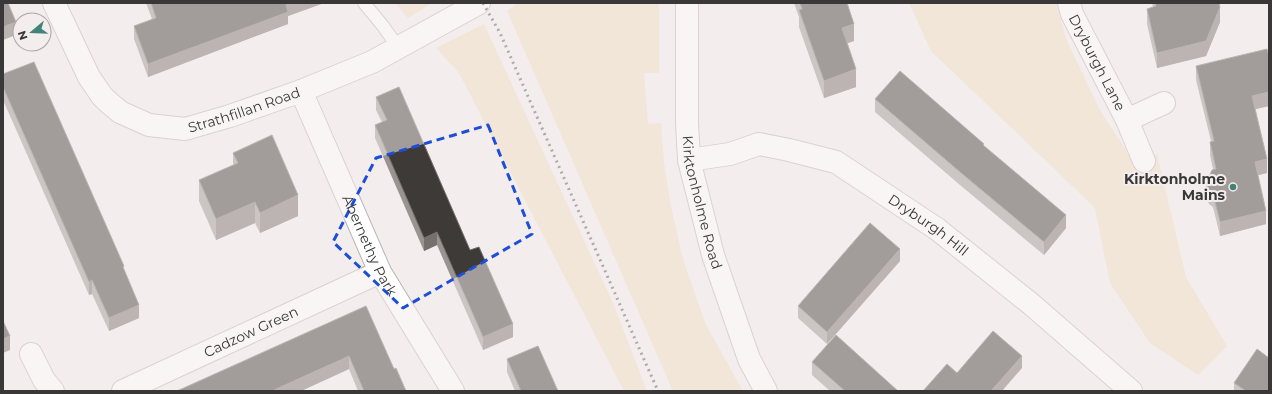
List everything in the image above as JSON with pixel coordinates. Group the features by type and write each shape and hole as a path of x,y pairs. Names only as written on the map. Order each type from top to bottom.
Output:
{"street":[{"name":"Strathfillan Road","path":"54,3 89,77 102,96 120,112 149,125 185,129 230,116 301,91 372,62 479,3"},
{"name":"Kirktonholme Road","path":"687,3 687,123 689,160 713,255 749,359 766,391"},
{"name":"Dryburgh Lane","path":"1069,3 1072,14 1127,120 1144,161"},
{"name":"Abernethy Park","path":"301,91 380,272 453,391"},
{"name":"Dryburgh Lane","path":"1127,120 1164,102"},
{"name":"Dryburgh Hill","path":"689,160 730,154 758,144 836,162 937,229 1031,304 1131,391"},
{"name":"Cadzow Green","path":"123,391 380,272"},
{"path":"31,354 44,380 53,391"}],"lane":[{"path":"364,3 383,26 407,42"}],"highlighted area":[{"path":"488,125 532,234 403,308 333,242 376,158"}],"shaded area":[{"path":"395,3 432,3 408,18"},
{"path":"518,3 659,3 659,73 644,73 648,124 661,123 664,163 671,207 683,259 705,323 743,391 673,391 507,11"},
{"path":"909,3 1056,3 1067,41 1100,110 1136,166 1157,154 1186,277 1227,346 1198,375 1150,343 1110,283 1095,208 931,51"},
{"path":"484,24 613,303 647,391 624,391 459,73 436,48"}],"building":[{"path":"3,3 8,3 12,12 12,24 3,27"},
{"path":"151,3 290,3 286,5 288,12 148,64 134,26 156,18"},
{"path":"800,3 847,3 854,24 842,28 856,69 824,81 799,10 802,9"},
{"path":"1155,3 1219,3 1220,7 1206,41 1157,53 1147,9 1156,6"},
{"path":"1267,49 1269,56 1269,92 1252,96 1267,159 1255,162 1266,211 1220,222 1213,194 1209,190 1206,183 1212,170 1216,169 1210,142 1214,141 1196,66"},
{"path":"34,62 124,266 123,267 139,305 109,318 92,280 89,282 3,87 3,74"},
{"path":"900,71 984,144 983,145 1066,215 1044,242 875,99"},
{"path":"399,87 470,250 479,247 513,324 483,337 437,232 424,238 375,125 387,120 376,97"},
{"path":"272,135 298,195 260,213 255,202 216,219 199,180 238,163 233,153"},
{"path":"870,223 900,249 827,332 798,306"},
{"path":"366,306 394,369 396,368 406,391 364,391 349,356 272,391 177,391"},
{"path":"3,321 10,336 3,339"},
{"path":"993,331 1022,356 991,391 923,391 947,364 957,373"},
{"path":"836,335 898,391 845,391 812,362"},
{"path":"538,346 558,391 521,391 507,359"},
{"path":"1257,349 1269,358 1269,391 1246,391 1234,383"}],"railway":[{"path":"483,3 500,33 658,391"}],"place":[{"name":"Kirktonholme Mains","path":"1233,187"}]}
